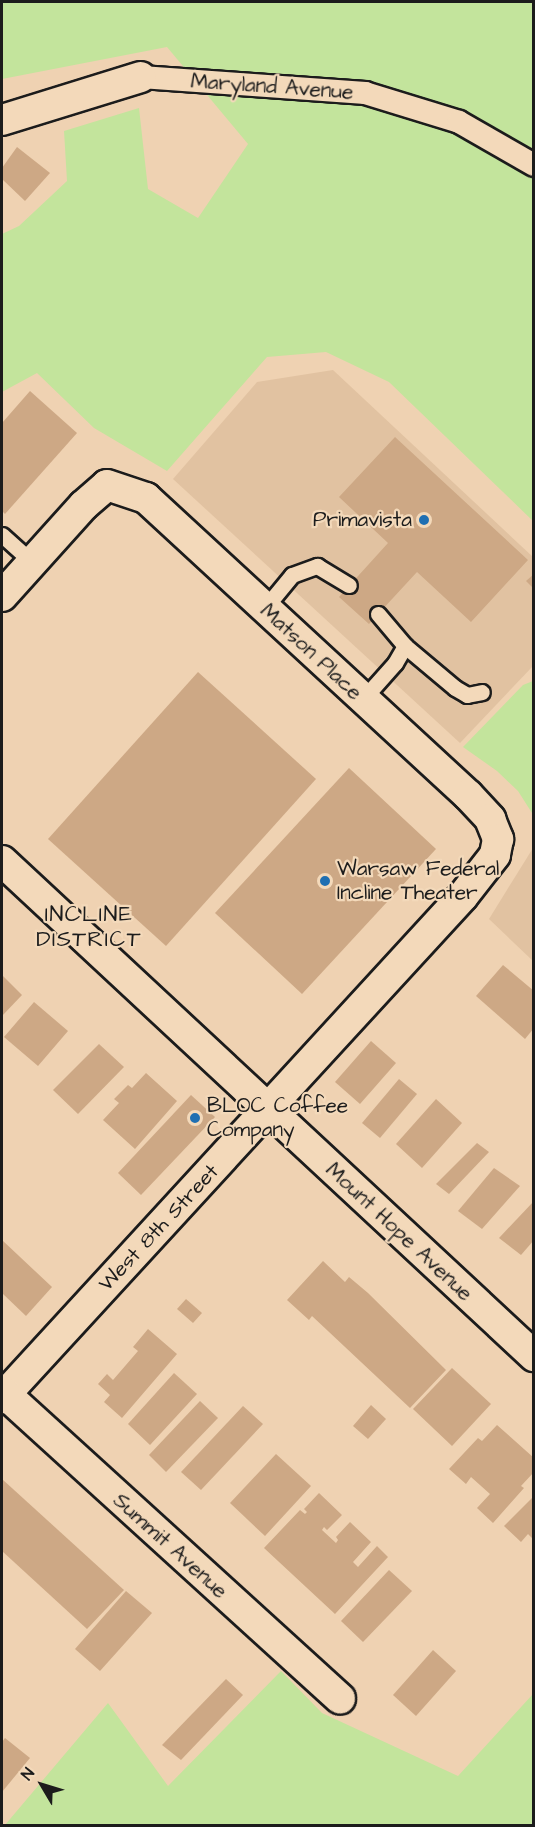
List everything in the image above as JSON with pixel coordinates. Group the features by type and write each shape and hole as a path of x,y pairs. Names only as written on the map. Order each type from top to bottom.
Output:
{"street":[{"name":"Maryland Avenue","path":"2,120 141,77 365,93 459,122 534,165"},
{"name":"Matson Place","path":"32,562 84,505 107,485 146,498 468,795 490,819 498,839"},
{"path":"2,596 32,562"},
{"name":"West 8th Street","path":"3,1395 463,896 495,855 498,839"},
{"name":"Mount Hope Avenue","path":"2,861 267,1111 534,1356"},
{"name":"Summit Avenue","path":"3,1395 340,1699"}],"lane":[{"path":"2,534 32,562"},
{"path":"264,609 292,575 316,566 349,585"},
{"path":"378,614 405,646 455,688 467,695 482,692"},
{"path":"363,699 395,663 405,646"}],"shaded area":[{"path":"333,370 533,557 533,666 460,743 173,479 257,382"},
{"path":"533,848 533,961 489,919"}],"green space":[{"path":"2,2 533,2 533,521 389,382 326,352 267,357 167,471 94,428 37,373 2,392 2,234 19,226 67,181 64,131 139,108 148,189 198,218 248,144 167,47 2,79"},
{"path":"533,681 534,811 532,813 518,791 497,771 463,747 523,685"},
{"path":"281,1671 322,1713 458,1776 533,1694 533,1825 5,1825 108,1703 168,1786"}],"building":[{"path":"17,147 50,173 25,201 2,179 2,168"},
{"path":"30,391 77,433 5,514 2,511 2,423"},
{"name":"Primavista","path":"395,437 528,560 471,622 417,572 369,624 339,597 388,543 339,497"},
{"path":"534,574 534,589 526,581"},
{"path":"198,672 316,779 166,946 48,839"},
{"name":"Warsaw Federal Incline Theater","path":"349,768 436,849 302,994 215,913"},
{"path":"503,965 534,991 534,1028 525,1039 476,996"},
{"path":"2,975 22,995 2,1016"},
{"path":"34,1002 68,1031 38,1066 4,1037"},
{"path":"371,1041 396,1063 360,1104 335,1082"},
{"path":"99,1044 124,1067 78,1114 53,1090"},
{"path":"146,1073 177,1101 135,1149 103,1120 119,1103 114,1099 128,1085 132,1088"},
{"path":"399,1079 417,1094 380,1138 362,1123"},
{"path":"191,1095 215,1117 141,1195 118,1173"},
{"path":"436,1099 462,1123 422,1168 396,1144"},
{"path":"477,1143 489,1152 449,1194 436,1184"},
{"path":"494,1168 520,1186 482,1229 458,1211"},
{"path":"534,1201 534,1240 521,1255 499,1238"},
{"path":"2,1240 52,1287 26,1316 2,1293"},
{"path":"323,1261 345,1282 349,1277 368,1293 446,1370 410,1408 312,1316 309,1320 287,1300"},
{"path":"186,1299 202,1313 193,1323 177,1309"},
{"path":"148,1329 177,1354 122,1418 104,1402 110,1395 98,1384 107,1374 113,1380 138,1351 133,1347"},
{"path":"452,1368 491,1404 452,1446 413,1409"},
{"path":"174,1373 197,1394 150,1445 128,1424"},
{"path":"200,1401 218,1418 166,1472 149,1455"},
{"path":"371,1405 386,1419 368,1439 353,1426"},
{"path":"243,1406 263,1424 201,1490 181,1472"},
{"path":"497,1425 534,1458 534,1472 521,1486 524,1488 493,1523 477,1508 490,1494 471,1477 466,1484 449,1469 478,1438 482,1441"},
{"path":"276,1454 311,1486 265,1536 230,1503"},
{"path":"2,1479 124,1590 87,1629 2,1551"},
{"path":"319,1493 342,1515 327,1530 324,1527 322,1530 336,1543 338,1540 336,1537 350,1522 371,1542 353,1562 358,1567 377,1546 388,1557 335,1614 264,1548 300,1510 305,1514 307,1512 304,1509"},
{"path":"534,1496 534,1540 528,1534 521,1542 504,1526"},
{"path":"389,1570 412,1591 363,1642 341,1621"},
{"path":"126,1591 152,1613 100,1671 75,1649"},
{"path":"433,1650 456,1671 416,1716 393,1695"},
{"path":"226,1679 243,1695 181,1760 162,1745"},
{"path":"5,1738 30,1758 2,1792 2,1742"}],"place":[{"name":"Primavista","path":"424,520"},
{"name":"Warsaw Federal Incline Theater","path":"325,881"},
{"name":"BLOC Coffee Company","path":"195,1118"}],"district":[{"name":"INCLINE DISTRICT","path":"89,926"}]}
